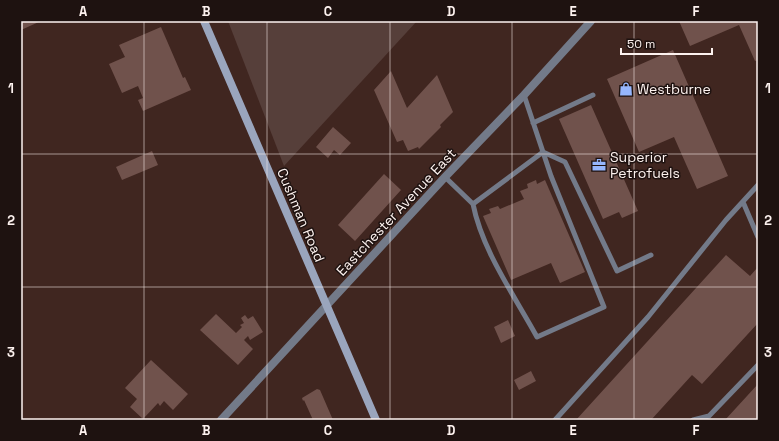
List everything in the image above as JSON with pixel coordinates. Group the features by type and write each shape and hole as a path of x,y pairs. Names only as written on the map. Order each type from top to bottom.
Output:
{"street":[{"name":"Cushman Road","path":"204,21 376,420"},
{"name":"Eastchester Avenue East","path":"221,420 591,21"}],"lane":[{"path":"445,177 473,204 475,218 500,275 510,288 537,337 604,307 543,152 524,95"},
{"path":"533,123 593,95"},
{"path":"473,204 543,152"},
{"path":"543,152 565,162 617,271 651,256"},
{"path":"555,420 648,317 758,185"},
{"path":"743,202 758,237"},
{"path":"693,420 709,416 758,365"}],"shaded area":[{"path":"228,21 417,21 284,166"}],"building":[{"path":"21,21 41,21 21,30"},
{"path":"679,21 758,21 758,60 755,61 739,25 690,46"},
{"path":"161,27 183,78 185,77 191,90 143,111 138,100 143,98 138,86 122,93 109,64 125,57 119,45"},
{"path":"673,50 728,176 697,189 674,137 639,152 607,79"},
{"path":"391,71 407,108 437,75 453,112 440,125 441,127 419,149 418,147 408,151 403,140 397,142 374,90"},
{"name":"Superior Petrofuels","path":"591,105 638,211 622,218 619,212 603,219 559,119"},
{"path":"333,127 351,143 340,155 334,150 328,158 316,147"},
{"path":"152,151 158,165 122,180 116,167"},
{"path":"384,174 401,190 355,241 338,225"},
{"path":"536,180 537,184 545,180 585,272 560,283 551,263 511,280 483,216 491,213 489,209 498,206 500,209 524,199 520,191 528,188 527,184"},
{"path":"726,255 750,276 758,267 758,323 702,384 692,375 651,420 576,420"},
{"path":"216,314 236,333 242,327 240,325 244,323 241,318 245,315 248,319 253,316 263,332 250,340 248,336 244,340 253,349 238,365 200,330"},
{"path":"508,320 515,336 501,343 494,327"},
{"path":"151,360 188,394 173,410 164,401 160,406 158,403 143,419 130,407 137,399 125,388"},
{"path":"531,371 536,381 519,390 514,380"},
{"path":"758,384 758,420 725,420"},
{"path":"317,389 320,390 333,420 313,420 304,400 303,401 302,398"}],"place":[{"name":"Westburne","path":"626,89"},
{"name":"Superior Petrofuels","path":"599,165"}]}
